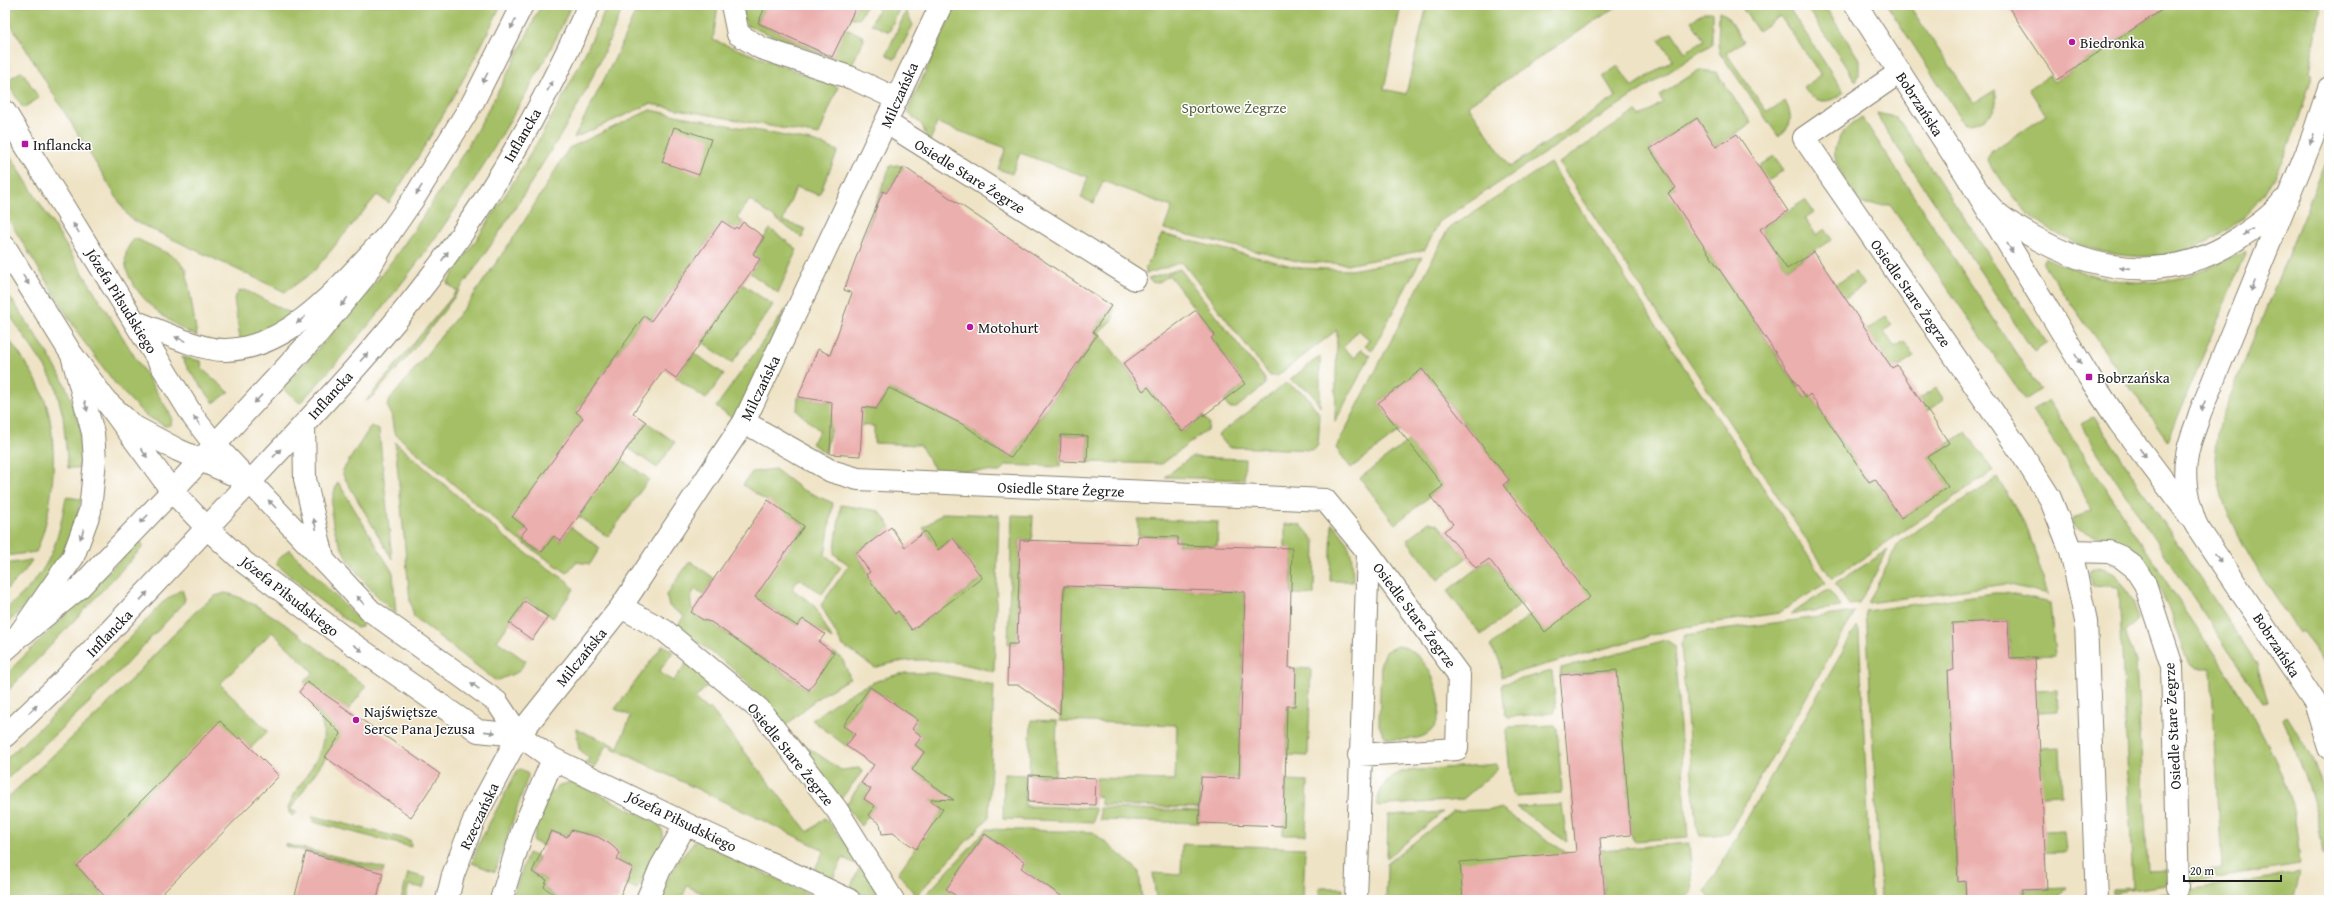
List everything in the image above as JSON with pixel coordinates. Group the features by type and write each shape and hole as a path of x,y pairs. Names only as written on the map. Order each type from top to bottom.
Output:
{"street":[{"path":"9,646 79,588 208,453 320,332 365,276 388,234 416,195 469,108 522,5"},
{"name":"Inflancka","path":"5,736 64,680 304,424 387,331 436,270 516,147 557,74 589,5"},
{"path":"732,5 738,34 762,48 852,78 896,99"},
{"name":"Milczańska","path":"519,735 621,608 744,422 887,123 896,99 941,5"},
{"name":"Bobrzańska","path":"1856,5 1969,179 2089,376 2119,422 2196,525 2323,714 2329,748"},
{"name":"Osiedle Stare Żegrze","path":"1900,72 1804,138 2022,454 2050,498 2071,551 2086,621 2097,900"},
{"path":"2196,525 2184,472 2187,454 2200,413 2294,185 2321,115 2329,88"},
{"name":"Józefa Piłsudskiego","path":"5,112 194,418 208,453"},
{"name":"Osiedle Stare Żegrze","path":"887,123 1135,279"},
{"path":"1969,179 1997,213 2017,227 2059,250 2101,265 2139,269 2176,265 2203,256 2230,244 2274,212 2294,185"},
{"path":"134,321 186,342 225,350 256,346 290,330 315,308 388,234"},
{"name":"Józefa Piłsudskiego","path":"5,247 72,355 172,491 207,528 246,563 350,642 478,731 519,735"},
{"path":"9,646 73,556 90,511 94,482 93,433 72,355"},
{"name":"Józefa Piłsudskiego","path":"104,399 134,426 208,453 250,482 371,611 497,702 519,735 553,759 686,824 849,900"},
{"name":"Osiedle Stare Żegrze","path":"744,422 831,471 858,479 1325,500 1368,552 1459,675 1457,749 1359,755"},
{"path":"304,424 305,479 324,562"},
{"name":"Osiedle Stare Żegrze","path":"2071,551 2109,552 2121,557 2134,567 2145,584 2172,666 2178,887"},
{"name":"Osiedle Stare Żegrze","path":"1356,900 1359,755 1368,552"},
{"name":"Osiedle Stare Żegrze","path":"621,608 665,631 759,709 837,810 893,900"},
{"name":"Rzeczańska","path":"447,900 453,875 476,815 519,735"},
{"path":"501,900 522,832 553,759"},
{"path":"648,900 661,867 686,824"}],"green space":[{"path":"5,5 501,5 476,56 448,106 389,203 377,195 313,272 285,292 138,223 128,216 5,15"},
{"path":"541,5 571,5 545,60 492,152 442,228 389,300 331,369 300,403 282,388 380,277 428,209 480,124 512,65"},
{"path":"607,5 624,5 591,80 560,136 477,266 416,346 372,397 366,401 457,291 447,283 492,216 534,148 573,78"},
{"path":"638,5 718,5 713,40 838,87 819,135 650,104 574,138 618,52"},
{"path":"743,5 766,5 758,23 832,57 845,28 863,36 864,40 851,66 748,26 743,19"},
{"path":"856,5 866,5 859,19 850,17"},
{"path":"880,5 901,5 889,32 871,24"},
{"name":"Sportowe Żegrze","path":"956,5 1401,5 1384,89 1406,94 1427,5 1619,5 1468,105 1510,167 1616,97 1603,76 1618,66 1632,87 1673,60 1659,40 1672,32 1685,52 1704,40 1691,21 1705,12 1712,12 1712,44 1439,222 1425,250 1351,264 1301,262 1164,229 1172,207 1103,181 1094,203 1081,198 1088,177 1020,153 1012,174 998,169 1006,148 937,123 929,144 922,125 907,112"},
{"path":"1740,5 1787,5 1844,92 1828,101 1818,100 1808,93 1803,88 1821,75 1780,16 1758,31"},
{"path":"1805,5 1824,5 1859,59 1859,75 1856,82"},
{"path":"1887,5 1909,5 1974,103 1995,90 1996,104 1990,115 1979,122 1965,124"},
{"path":"2169,5 2321,5 2310,72 2313,73 2299,119 2287,150 2273,179 2264,193 2242,218 2216,237 2187,250 2156,256 2125,255 2094,249 2064,238 2028,214 2009,192 1987,159 1992,151 2046,115 2029,89 2049,75 2054,82"},
{"path":"906,11 913,25 895,59 887,55 887,53"},
{"path":"1719,12 1726,15 1744,41 1726,53 1767,112 1785,101 1788,106 1790,116 1789,125 1783,133 1778,136 1720,53 1718,45"},
{"path":"1699,70 1716,72 1751,123 1716,147 1697,118 1650,149 1676,188 1669,193 1805,398 1810,394 1869,482 1875,479 1901,518 1947,487 1928,457 1966,432 1993,471 1832,579 1559,163 1636,111 1640,117 1663,102 1659,96"},
{"path":"22,71 39,98 23,108 6,81"},
{"path":"650,110 816,142 838,151 819,195 796,187 783,221 806,229 802,238 750,200 737,218 743,222 738,229 736,227 734,229 722,221 651,321 644,316 576,412 583,418 513,517 527,528 521,537 542,552 554,536 561,541 571,527 600,548 590,564 576,562 567,573 516,538 394,433 391,413 387,406 389,401 471,299 520,228 569,148"},
{"path":"1877,113 1895,117 1901,123 2047,343 2034,352 1880,121"},
{"path":"1862,117 2040,390 2025,400 1890,205 1862,204 1845,180 1835,159 1835,149 1839,138 1848,128"},
{"path":"5,147 172,417 171,425 165,426 145,415 117,386 82,339 5,214"},
{"path":"2329,154 2329,671 2303,631 2299,633 2266,583 2235,530 2224,502 2217,473 2217,444 2223,414"},
{"path":"1774,156 1784,170 1752,191 1742,177"},
{"path":"1550,163 1826,583 1779,613 1678,628 1501,677 1500,661 1490,646 1531,614 1545,631 1503,485 1509,480 1422,369 1378,403 1400,431 1351,468 1336,448 1448,229"},
{"path":"897,165 904,167 886,193 883,191 863,239 890,166"},
{"path":"1805,200 1814,212 1805,218 1816,235 1825,229 1832,239 1787,269 1760,229"},
{"path":"770,229 797,249 778,293 750,273 760,259 753,254"},
{"path":"1162,234 1301,268 1351,270 1422,257 1372,351 1365,345 1369,339 1358,330 1343,348 1355,358 1361,349 1370,356 1335,422 1337,330 1277,376 1270,376 1182,262 1146,274 1146,267"},
{"path":"135,238 175,257 186,269 197,336 174,324 149,304 130,279 126,267 126,254 128,247"},
{"path":"2246,251 2168,441 2043,264 2043,260 2046,258 2084,273 2103,278 2142,282 2161,281 2181,277 2207,269"},
{"path":"1180,269 1265,379 1265,385 1236,408 1229,408 1224,401 1245,384 1211,338 1215,335 1169,275 1156,283 1148,279"},
{"path":"1855,272 1864,285 1828,309 1819,296"},
{"path":"742,284 773,305 732,363 701,341"},
{"path":"5,289 45,349 63,381 80,427 84,468 68,468 63,416 55,385 47,370 5,308"},
{"path":"245,290 294,315 268,330 240,339 234,299 239,291"},
{"path":"1111,306 1114,310 1113,319 1099,332 1143,391 1148,387 1182,432 1203,416 1209,423 1208,429 1162,464 1087,462 1088,436 1061,435 1060,467 1005,465 1000,472 935,470 920,445 874,443 874,426 832,424 825,453 811,443 820,431 797,411 798,397 876,409 889,388 964,425 1011,458 1097,336 1093,332"},
{"path":"786,309 735,420 716,407"},
{"path":"1886,317 1892,325 1884,331 1895,348 1904,342 1914,357 1899,367 1897,365 1870,382 1839,348"},
{"path":"5,334 29,368 41,390 47,408 51,428 53,471 48,515 36,552 5,556"},
{"path":"694,353 724,374 706,399 676,378"},
{"path":"1320,356 1320,407 1310,391 1290,380"},
{"path":"182,357 201,361 202,369 229,392 214,403 188,369"},
{"path":"1286,383 1306,395 1320,415 1318,445 1314,450 1228,447 1218,435"},
{"path":"1936,388 1944,400 1912,422 1904,408"},
{"path":"2048,400 2221,664 2266,741 2278,767 2291,802 2295,820 2300,865 2184,883 2182,870 2222,869 2211,668 2196,668 2188,663 2172,616 2158,584 2139,557 2121,544 2094,536 2074,525 2073,519 2092,510 2065,459 2033,410"},
{"path":"2094,416 2257,665 2268,702 2263,703 2098,453 2081,424"},
{"path":"646,422 675,442 657,468 627,447"},
{"path":"371,426 379,430 392,559 343,475 343,470"},
{"path":"1408,441 1443,486 1395,524 1360,478"},
{"path":"395,442 512,543 567,581 574,589 553,618 526,599 497,641 526,661 518,672 496,681 414,617 410,601"},
{"path":"1191,457 1245,459 1244,480 1165,477"},
{"path":"619,458 649,479 608,537 579,517 588,503 581,498"},
{"path":"775,469 801,489 833,503 825,555 841,567 822,594 799,579 792,589 814,605 832,639 803,619 797,626 754,596 804,526 743,485 752,472"},
{"path":"1998,478 2028,530 2048,594 2006,584 1868,603 1899,542"},
{"path":"338,482 393,573 396,615 357,572 337,538 332,519 332,501"},
{"path":"66,497 81,499 77,518 62,552 53,568 31,599 5,626 5,610 31,585 41,573 48,561 54,548"},
{"path":"841,505 879,511 891,527 856,553 895,614 898,611 912,630 935,613 951,591 956,598 979,581 965,562 969,559 953,538 930,555 931,539 923,528 943,513 999,515 994,672 964,664 934,660 905,661 875,668 842,645 821,605 849,565 834,554"},
{"path":"1012,515 1033,516 1032,540 1020,540 1017,644 1008,644"},
{"path":"1138,519 1218,522 1217,546 1178,545 1178,537 1138,536"},
{"path":"1429,522 1438,524 1459,551 1474,539 1480,547 1438,580 1407,540"},
{"path":"1332,523 1344,537 1350,549 1353,581 1330,581"},
{"path":"1285,524 1301,525 1315,541 1314,595 1291,594 1292,549 1285,548"},
{"path":"139,541 144,546 5,694 5,675"},
{"path":"289,549 362,623 362,627 357,628 315,597 275,563"},
{"path":"1888,550 1859,604 1849,605 1835,584"},
{"path":"1489,559 1523,603 1481,635 1447,591"},
{"path":"32,560 24,572 5,591 5,564"},
{"path":"690,561 714,578 703,594 695,589 692,595 691,605 693,610 700,618 711,622 808,690 834,653 842,658 850,678 816,699 783,728 743,678 726,663 677,627 684,616 669,606 666,595"},
{"path":"2099,567 2107,570 2120,580 2133,602 2139,618 2125,631 2136,663 2148,871 2170,870 2171,880 2166,885 2112,893 2112,889 2133,888 2119,588 2092,586 2089,575 2091,570"},
{"path":"1064,586 1245,592 1239,778 1201,778 1199,808 1101,805 1101,797 1095,796 1096,778 1175,780 1177,725 1060,721"},
{"path":"182,589 185,599 183,604 93,699 5,781 5,760 84,686 162,603"},
{"path":"1829,589 1841,607 1791,614"},
{"path":"225,593 240,598 258,607 277,619 317,648 366,687 342,718 347,726 290,810 297,812 292,816 288,807 294,794 310,770 322,745 323,732 320,718 311,704 318,696 304,682 313,672 272,632 220,684 268,731 251,748 240,738 77,866 104,896 100,900 5,900 5,800 104,708 195,612 215,596"},
{"path":"1993,593 2006,593 2050,603 2055,656 2010,658 2008,621 1952,623 1954,670 1948,671 1958,881 1965,881 1966,900 1881,900 1866,611"},
{"path":"1855,612 1728,834 1700,836 1696,825 1681,644 1685,635"},
{"path":"1857,626 1859,631 1872,900 1712,900 1705,892"},
{"path":"1666,640 1674,645 1688,837 1634,841 1631,835 1616,670 1560,675 1561,668"},
{"path":"663,645 673,652 659,672 673,681 688,661 712,680 695,699 708,710 710,708 808,832 825,818 877,881 876,893 873,895 866,895 850,888 860,866 843,858 832,880 814,871 824,850 606,745 595,767 586,763 589,758 579,749 576,729 618,747 631,716 615,709"},
{"path":"1397,646 1411,651 1423,661 1432,676 1438,693 1439,710 1436,724 1426,735 1397,740 1385,737 1379,725 1381,661 1385,652"},
{"path":"1296,668 1311,669 1308,756 1286,755 1287,706 1295,706"},
{"path":"1552,671 1556,708 1554,713 1508,717 1505,714 1502,684"},
{"path":"905,673 934,673 994,685 989,817 916,896 898,873 943,809 931,801 939,789 912,770 924,752 915,745 922,736 912,729 918,720 870,687 843,725 855,734 846,746 812,720 833,704 856,690 879,680"},
{"path":"2057,690 2058,711 2020,713 2019,692"},
{"path":"2287,716 2314,764 2324,790 2329,817 2329,857 2323,857 2321,837 2313,802 2303,770 2282,719"},
{"path":"1031,720 1057,721 1055,776 1029,775"},
{"path":"1555,725 1557,728 1562,790 1561,794 1516,797 1512,794 1506,731 1509,727"},
{"path":"793,737 841,770 859,768 863,771 840,800"},
{"path":"2060,747 2062,794 2009,797 2039,748"},
{"path":"1497,764 1497,770 1462,800 1376,806 1385,784 1398,773 1404,771"},
{"path":"520,769 527,772 528,776 495,872 472,863 481,839 517,771"},
{"path":"1004,774 1025,775 1025,806 1095,808 1094,822 1003,819"},
{"path":"1285,781 1308,782 1306,835 1283,835"},
{"path":"574,782 657,823 661,828 663,836 662,845 637,889 625,884 633,868 617,860 620,853 598,837 571,830 567,837 551,831 543,846 533,841 541,812 550,795 564,784"},
{"path":"861,783 871,789 864,799 875,806 861,826 845,806"},
{"path":"1562,805 1567,842 1516,807"},
{"path":"1100,808 1200,811 1199,823 1100,820"},
{"path":"1501,809 1567,853 1463,900 1386,900 1387,864 1453,811"},
{"path":"1443,812 1387,858 1388,815"},
{"path":"313,816 410,840 411,847 313,822"},
{"path":"987,829 1093,832 1139,871 1142,900 1067,900 1021,868 1025,862 985,834 947,889 962,900 921,900"},
{"path":"2064,831 2066,852 2029,853 2027,833"},
{"path":"695,840 821,900 716,900 687,886 681,900 657,900 676,864"},
{"path":"1689,843 1693,891 1684,900 1605,900 1601,850"},
{"path":"285,844 384,868 383,873 285,846"},
{"path":"1182,844 1305,848 1303,900 1240,896 1239,900 1156,900 1153,873 1181,875"},
{"path":"528,853 538,857 532,872 547,880 544,888 561,900 511,900"},
{"path":"408,873 426,878 423,888 409,885 405,900 401,900"},
{"path":"2300,873 2293,900 2123,900"},
{"path":"1319,888 1343,888 1342,900 1319,900"},
{"path":"2067,888 2057,900 2022,900 2022,890"}],"building":[{"path":"766,5 857,5 832,57 758,23"},
{"name":"Biedronka","path":"2007,5 2169,5 2057,80"},
{"path":"1697,118 1716,147 1737,134 1788,211 1760,229 1787,269 1814,252 1892,368 1897,365 1949,443 1928,457 1948,487 1901,518 1875,479 1869,482 1810,394 1806,398 1668,193 1676,188 1650,149"},
{"path":"674,127 711,139 699,175 662,162"},
{"name":"Motohurt","path":"904,167 1111,306 1093,332 1097,335 1011,458 964,425 889,388 876,409 863,407 860,456 830,454 832,402 798,397 818,349 830,355 852,293 844,290 863,239 883,191 886,193"},
{"path":"722,221 734,229 736,227 738,229 743,222 764,237 753,254 760,259 676,378 664,370 633,413 646,422 561,541 554,536 542,552 520,537 527,528 512,517 583,418 576,412 644,316 651,321"},
{"path":"1196,310 1215,335 1211,338 1245,384 1182,432 1148,387 1143,391 1123,364"},
{"path":"1422,369 1509,480 1503,485 1590,597 1545,632 1489,559 1476,568 1444,531 1453,524 1430,496 1443,486 1378,403"},
{"path":"1061,435 1088,436 1087,462 1060,461"},
{"path":"768,500 804,526 755,597 797,626 803,619 825,634 819,642 834,653 809,690 711,622 703,620 691,612"},
{"path":"891,527 905,547 925,531 938,550 953,538 982,578 912,630 898,611 895,614 866,575 870,572 856,553"},
{"path":"1138,536 1178,537 1178,545 1292,548 1289,668 1296,668 1295,706 1287,706 1284,826 1199,823 1201,777 1239,778 1245,592 1064,586 1060,714 1019,685 1007,685 1008,644 1017,644 1020,540 1137,544"},
{"path":"525,601 548,617 532,640 509,623"},
{"path":"2008,621 2010,658 2035,657 2047,889 2022,890 2022,900 1966,900 1965,881 1958,882 1948,670 1954,670 1952,623"},
{"path":"1617,670 1631,835 1600,838 1605,900 1463,900 1460,862 1576,852 1560,675"},
{"path":"307,682 440,774 411,817 325,757 341,734 299,692"},
{"path":"870,687 918,720 912,729 922,736 915,745 924,752 912,770 954,800 932,799 931,801 943,809 916,849 893,833 882,834 880,824 868,815 875,806 864,799 871,789 861,783 874,765 846,746 855,734 843,726"},
{"path":"220,721 239,739 240,737 279,776 156,900 108,900 77,866"},
{"path":"1029,775 1096,778 1095,805 1028,802"},
{"path":"571,830 598,837 610,844 620,853 617,860 633,868 618,900 561,900 544,887 547,880 532,872 551,831 567,837"},
{"path":"985,834 1025,862 1021,868 1067,900 962,900 946,889"},
{"path":"306,852 383,873 377,900 294,900"}],"place":[{"name":"Biedronka","path":"2072,42"},
{"name":"Inflancka","path":"25,144"},
{"name":"Motohurt","path":"970,327"},
{"name":"Bobrzańska","path":"2089,377"},
{"name":"Najświętsze Serce Pana Jezusa","path":"356,720"}]}
